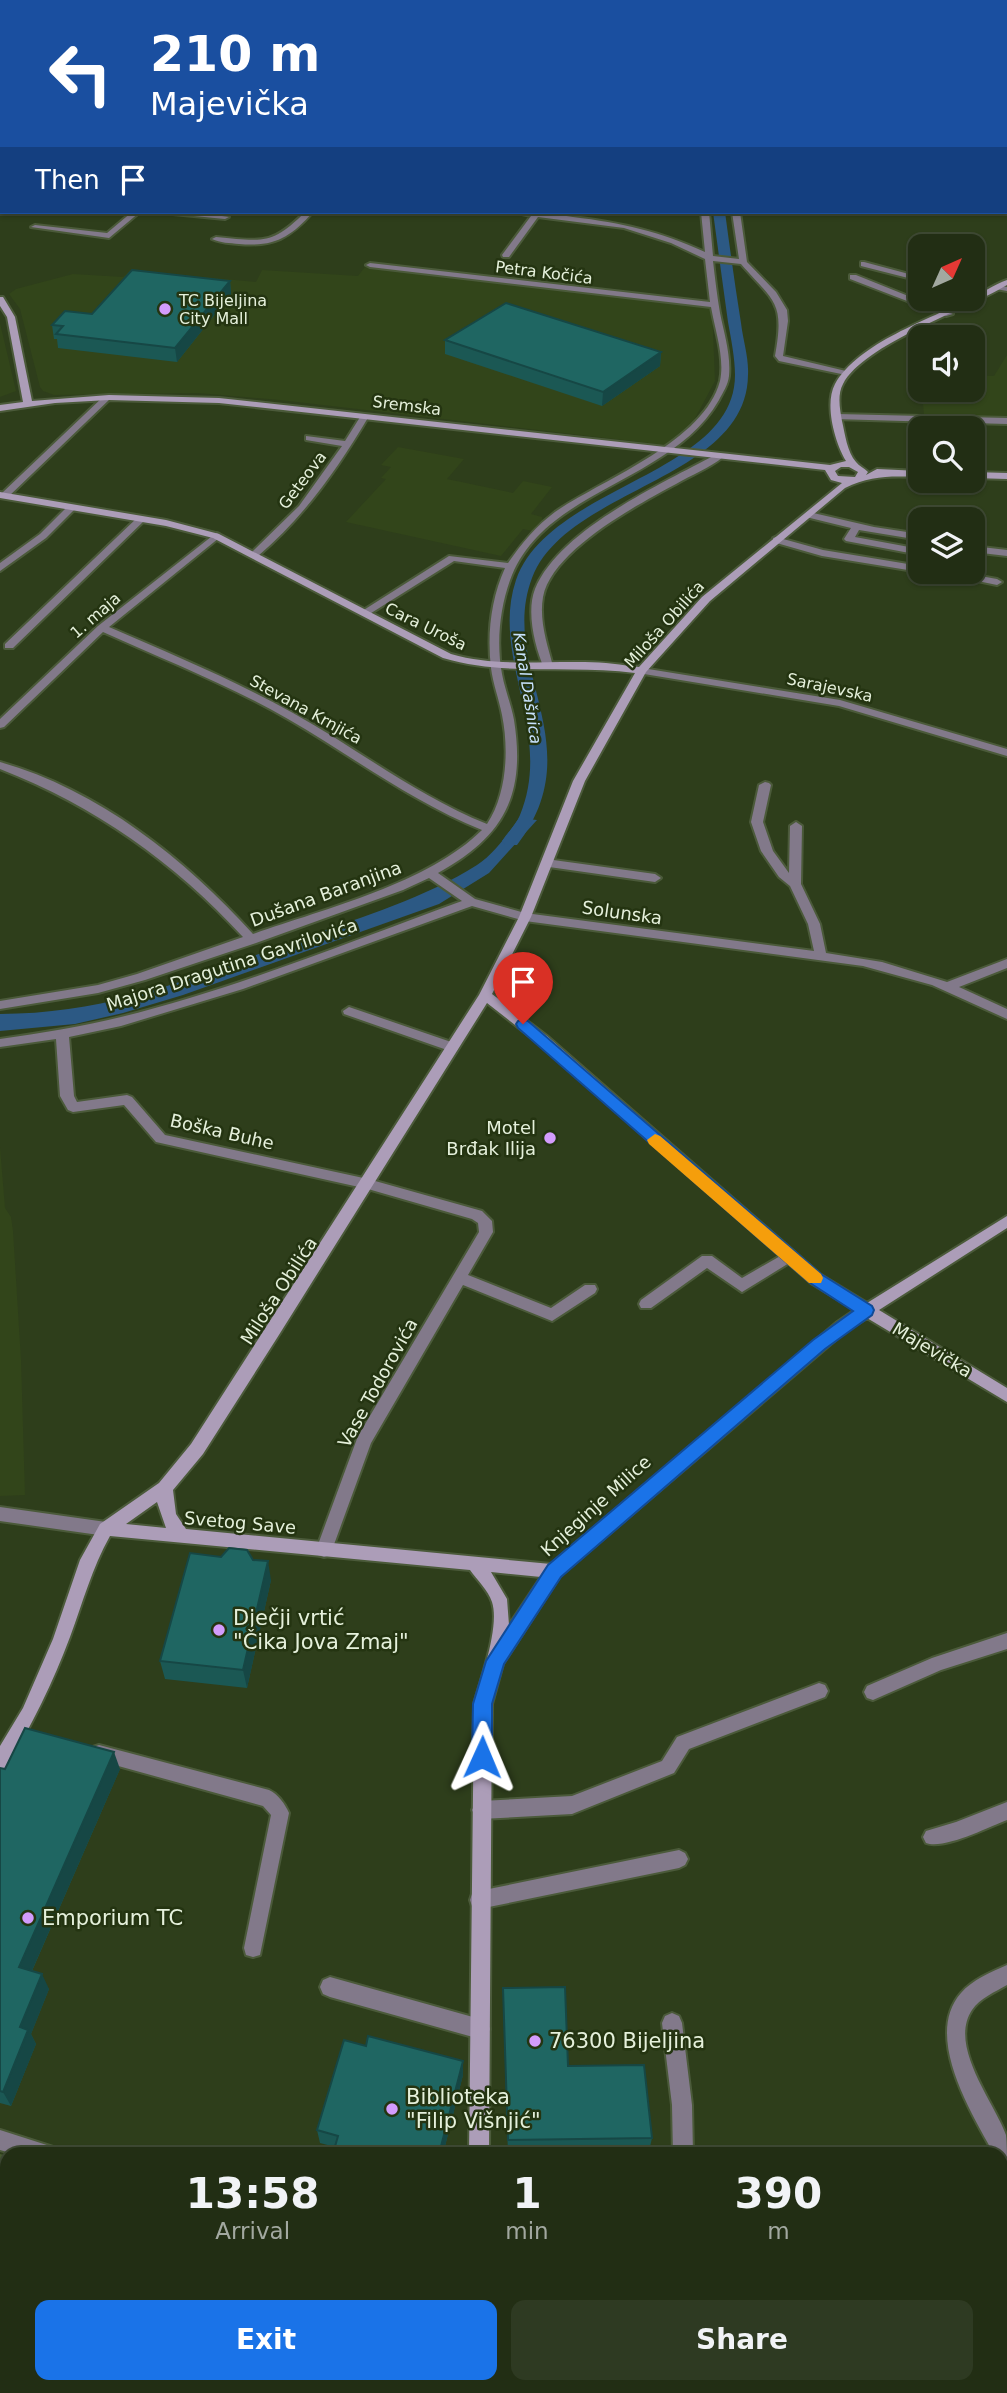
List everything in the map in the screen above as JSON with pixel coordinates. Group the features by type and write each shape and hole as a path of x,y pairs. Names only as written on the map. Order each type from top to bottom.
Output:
{"main road":[{"path":"985,296 1004,286"},
{"path":"0,299 11,317 28,403"},
{"path":"908,474 844,474 845,455 837,417 836,392 846,372 886,345 949,313"},
{"name":"Sremska","path":"0,408 28,403 142,396 261,402 810,466 844,474"},
{"name":"Miloša Obilića","path":"106,1528 164,1488 197,1448 368,1184 485,995 525,917 579,781 642,671 706,599 809,515 844,474 845,455"},
{"path":"985,475 1007,476"},
{"name":"Cara Uroša","path":"2,496 141,519 216,536 447,656 470,664 500,668 585,665 642,671"},
{"name":"Majevička","path":"485,995 542,1039 816,1279 1007,1396"},
{"name":"Knjeginje Milice","path":"479,2147 482,1704 495,1661 554,1571 819,1345 866,1310 1007,1221"},
{"path":"164,1488 164,1506 168,1520 182,1537"},
{"path":"0,1763 26,1733 88,1560 106,1528"},
{"name":"Svetog Save","path":"106,1528 476,1566 554,1571"},
{"path":"476,1566 502,1601 495,1661"}],"street":[{"path":"35,227 109,236 134,214"},
{"path":"190,214 225,218"},
{"path":"216,239 271,243 293,229 307,214"},
{"path":"536,214 625,226 674,241 714,258 739,262 782,303 784,328 779,356 782,359 846,372"},
{"name":"Petra Kočića","path":"506,255 536,214"},
{"name":"Dušana Baranjina","path":"0,1005 98,989 251,940 432,875 473,845 489,829 502,803 511,748 500,668 496,608 511,566 527,543 545,526 585,498 684,438 697,426 724,384 721,337 715,305 714,258 707,248 705,214"},
{"path":"736,214 739,262"},
{"path":"864,264 908,276"},
{"name":"Petra Kočića","path":"370,265 715,305"},
{"path":"853,277 949,313"},
{"path":"2,496 107,398"},
{"name":"Geteova","path":"255,554 277,536 301,509 365,416"},
{"path":"837,417 1007,421"},
{"path":"309,438 348,444"},
{"path":"546,666 537,620 541,587 558,564 583,537 713,456"},
{"path":"0,568 43,536 72,507"},
{"path":"809,515 856,527 908,535"},
{"path":"9,646 141,519"},
{"path":"856,527 849,539 908,550"},
{"name":"1. maja","path":"0,725 102,628 216,536"},
{"path":"776,540 822,553 908,567"},
{"path":"985,551 1007,554"},
{"name":"Cara Uroša","path":"364,613 452,558 511,566"},
{"path":"985,580 997,582"},
{"name":"Stevana Krnjića","path":"102,628 234,686 291,716 449,813 489,829"},
{"name":"Sarajevska","path":"642,671 840,703 1007,753"},
{"path":"0,765 63,791 107,814 148,841 212,895 251,940"},
{"path":"765,785 757,822 767,851 783,874 795,884 814,924 821,957"},
{"path":"795,884 796,827"},
{"path":"546,863 655,878"},
{"name":"Solunska","path":"432,875 466,900 525,917 904,970 949,986 1007,1014"},
{"name":"Majora Dragutina Gavrilovića","path":"0,1043 61,1035 184,1003 466,900"},
{"path":"949,986 1007,963"},
{"path":"349,1011 452,1047"},
{"name":"Boška Buhe","path":"61,1035 67,1096 73,1107 127,1100 161,1139 368,1184"},
{"name":"Vase Todorovića","path":"324,1550 364,1441 486,1232 485,1221 477,1215 368,1184"},
{"path":"646,1304 707,1260 742,1286 789,1256"},
{"path":"459,1277 552,1315 590,1289"},
{"name":"Svetog Save","path":"0,1514 106,1528"},
{"path":"873,1692 938,1663 1007,1641"},
{"path":"481,1810 572,1805 668,1767 683,1743 819,1691"},
{"path":"87,1749 269,1799 276,1806 280,1813 253,1948"},
{"path":"932,1837 956,1831 1007,1811"},
{"path":"479,1900 679,1859"},
{"path":"1002,2147 966,2079 958,2050 957,2034 960,2012 975,1992 1007,1976"},
{"path":"330,1987 480,2029"},
{"path":"673,2023 682,2105 683,2147"},
{"path":"0,2140 23,2147"}],"shaded area":[{"path":"365,267 712,307 715,381 692,424 674,442 666,445 198,393 54,395 40,387 20,309 9,294 16,289 73,274 123,277 130,270 256,282 262,270 358,276"},
{"path":"0,323 16,391 0,397"},
{"path":"1007,355 1007,416 924,416 923,402 985,402 985,376 994,376"},
{"path":"398,447 464,459 447,479 513,493 523,481 552,487 531,514 542,517 542,521 533,531 523,529 501,556 346,522 386,479 381,478 391,467 381,465"},
{"path":"0,1147 5,1208 11,1217 13,1231 21,1360 25,1495 0,1496"}],"water":[{"path":"519,818 537,820 489,873 439,904 183,995 123,1013 75,1024 0,1031 0,1014 81,1007 156,989 230,965 415,897 477,865 500,843"}],"building":[{"name":"TC Bijeljina City Mall","path":"132,270 230,281 175,348 56,334 63,326 52,325 65,311 92,314"},
{"path":"506,303 661,352 603,392 445,340"},
{"name":"Dječji vrtić \"Čika Jova Zmaj\"","path":"229,1548 247,1550 253,1560 268,1561 243,1670 160,1661 190,1553 221,1557"},
{"name":"Emporium TC","path":"25,1728 114,1752 19,1967 42,1974 20,2027 28,2030 3,2092 0,2091 0,1768 5,1769"},
{"name":"76300 Bijeljina","path":"565,1987 568,2066 644,2065 652,2138 508,2140 503,1988"},
{"name":"Biblioteka \"Filip Višnjić\"","path":"368,2036 463,2061 441,2147 335,2147 338,2136 317,2130 344,2040 366,2046"}],"waterway":[{"name":"Kanal Dašnica","path":"511,841 529,814 539,770 539,736 519,641 518,620 524,579 534,559 555,535 585,514 688,456 716,434 735,408 742,376 719,214"}],"slow traffic":[{"path":"655,1140 815,1278"}],"place":[{"name":"TC Bijeljina City Mall","path":"165,309"},
{"name":"Motel Brđak Ilija","path":"550,1138"},
{"name":"Dječji vrtić \"Čika Jova Zmaj\"","path":"219,1630"},
{"name":"Emporium TC","path":"28,1918"},
{"name":"76300 Bijeljina","path":"535,2041"},
{"name":"Biblioteka \"Filip Višnjić\"","path":"392,2109"}],"route":[{"path":"482,1757 482,1704 495,1661 554,1571 819,1345 866,1310 816,1279 523,1024"}]}
